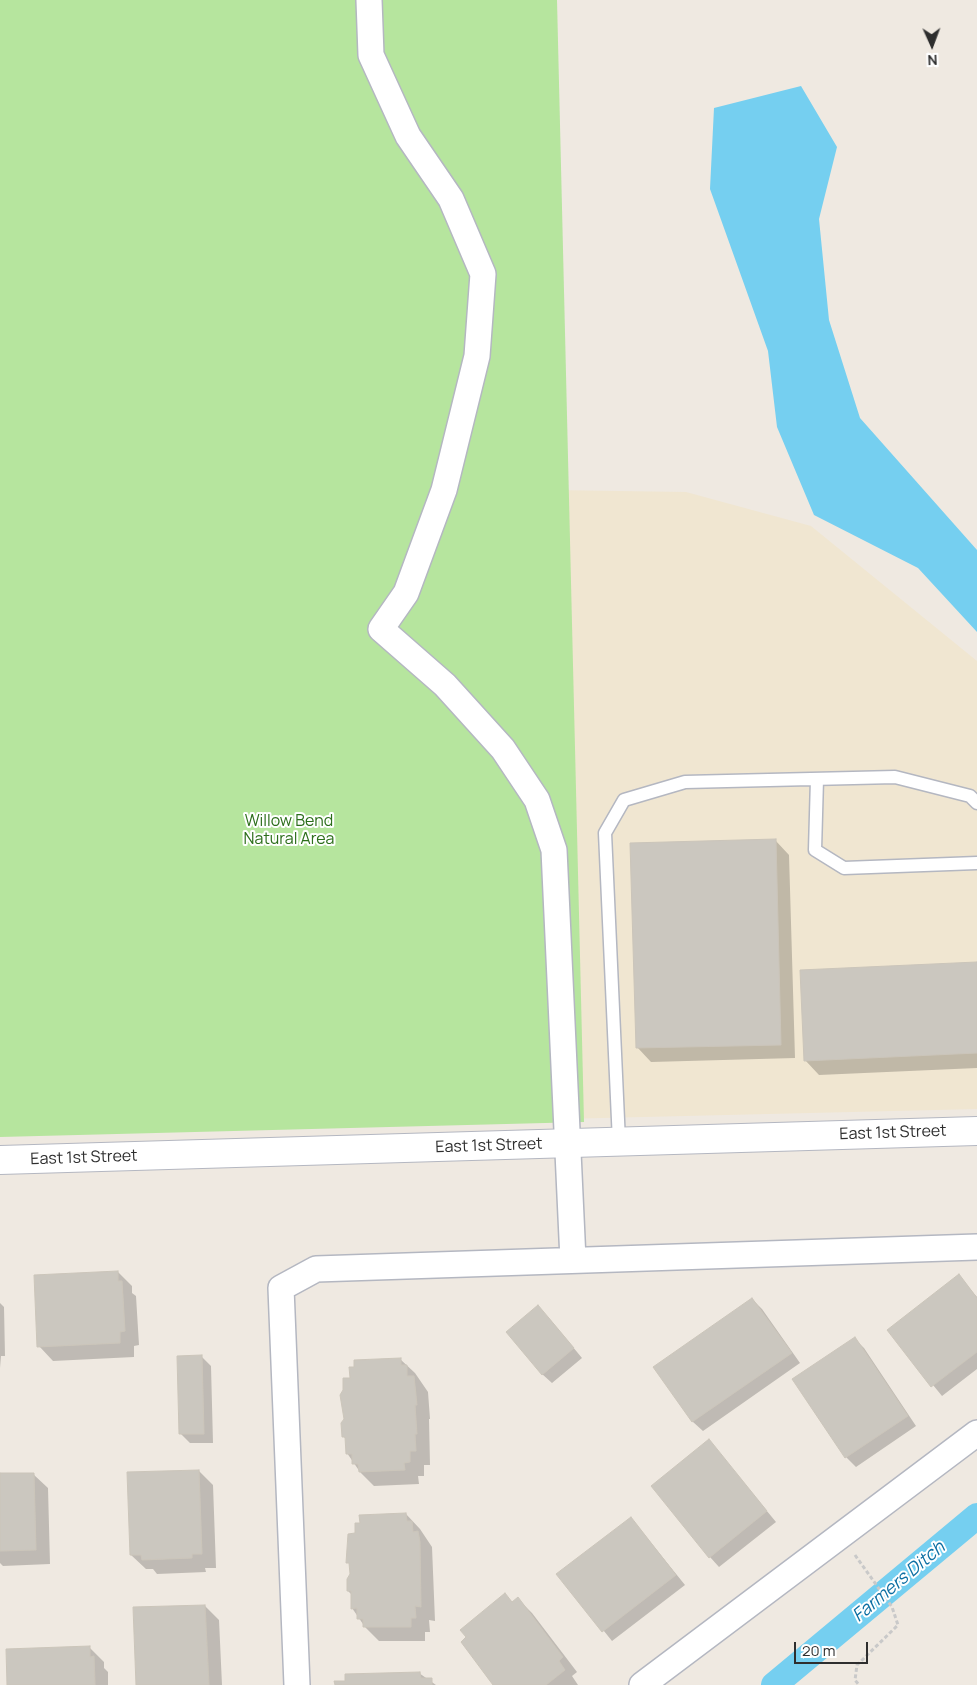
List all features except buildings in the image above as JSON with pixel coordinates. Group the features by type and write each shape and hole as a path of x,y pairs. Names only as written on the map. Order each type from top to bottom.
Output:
{"street":[{"path":"369,0 371,55 408,136 451,199 483,274 477,356 444,490 406,592 381,629 445,685 503,749 537,800 554,850 573,1260"},
{"name":"East 1st Street","path":"0,1160 977,1131"},
{"path":"297,1685 281,1288 316,1269 977,1247"},
{"path":"642,1685 977,1433"}],"lane":[{"path":"619,1142 605,833 624,800 684,782 895,777 970,796 977,804"},
{"path":"817,779 815,850 844,868 977,863"}],"path":[{"path":"859,1685 855,1680 857,1665 898,1625 892,1607 866,1570"}],"shaded area":[{"path":"551,490 686,492 811,526 977,661 977,1109 435,1122"}],"green space":[{"name":"Willow Bend Natural Area","path":"0,0 557,0 584,1122 0,1137"}],"water":[{"path":"801,86 837,147 819,219 829,320 860,418 977,550 977,632 918,568 814,515 777,427 768,351 710,189 714,108"}],"waterway":[{"name":"Farmers Ditch","path":"774,1685 977,1516"}]}
